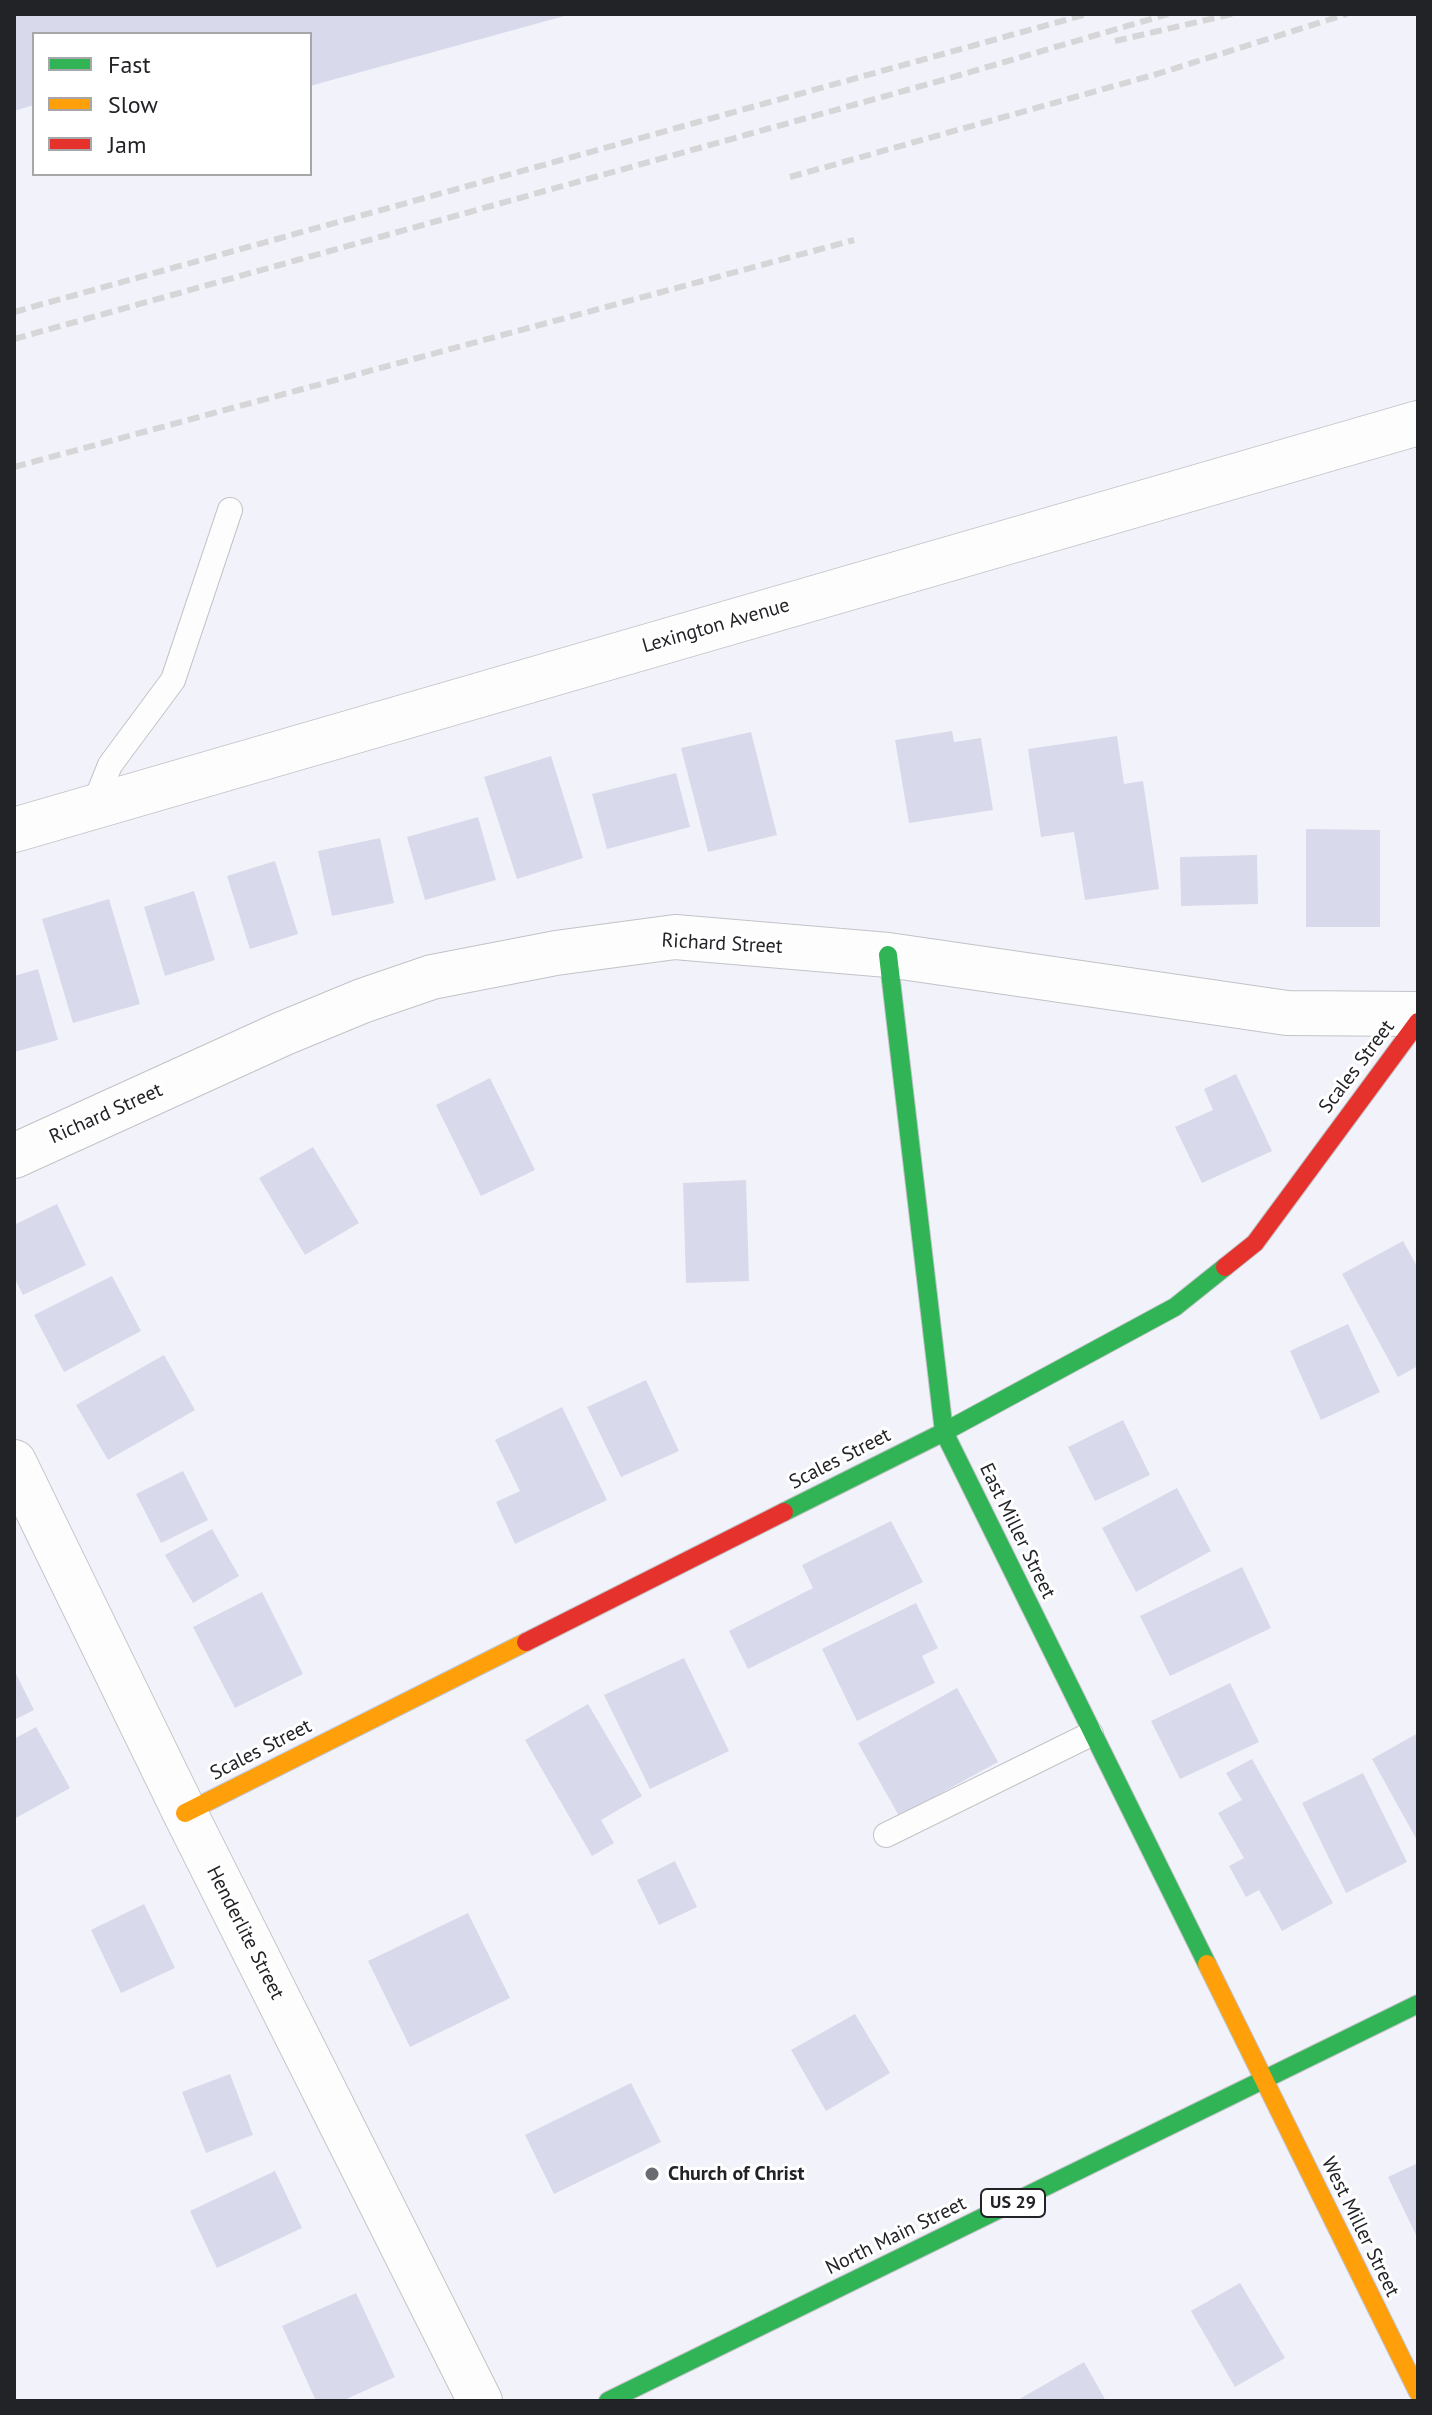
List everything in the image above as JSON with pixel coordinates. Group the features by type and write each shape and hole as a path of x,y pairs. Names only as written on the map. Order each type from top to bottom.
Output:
{"street":[{"name":"Lexington Avenue","path":"14,830 1418,423"},
{"name":"Richard Street","path":"14,1156 282,1034 362,1001 432,977 556,953 675,937 888,955 1287,1013 1418,1014"},
{"name":"East Miller Street","path":"888,955 944,1432 1263,2081"},
{"name":"Scales Street","path":"185,1813 944,1432 1175,1307 1255,1243 1418,1022"},
{"name":"Henderlite Street","path":"14,1462 185,1813 480,2401"},
{"name":"North Main Street","path":"608,2401 1418,2004"},
{"name":"West Miller Street","path":"1263,2081 1418,2392"}],"lane":[{"path":"93,807 110,765 173,680 230,510"},
{"path":"886,1835 1091,1734"}],"building":[{"path":"14,14 568,14 312,85 312,32 32,32 32,106 14,111"},
{"path":"952,731 954,742 981,738 993,810 909,823 895,740"},
{"path":"751,732 777,835 708,852 681,748"},
{"path":"1117,736 1124,784 1143,781 1159,889 1085,900 1074,832 1041,837 1028,749"},
{"path":"551,756 583,858 517,879 484,777"},
{"path":"676,773 690,827 607,849 592,794"},
{"path":"478,817 496,880 425,900 407,837"},
{"path":"1306,829 1380,830 1380,927 1306,927"},
{"path":"380,838 394,903 332,916 318,851"},
{"path":"1257,855 1258,904 1181,906 1180,857"},
{"path":"275,861 298,934 250,949 227,876"},
{"path":"194,891 215,960 165,976 144,907"},
{"path":"109,899 140,1004 73,1023 42,919"},
{"path":"38,969 58,1040 14,1052 14,976"},
{"path":"1236,1074 1272,1151 1202,1183 1175,1127 1213,1110 1204,1089"},
{"path":"490,1078 535,1170 481,1196 436,1105"},
{"path":"313,1147 359,1223 305,1255 259,1178"},
{"path":"746,1180 749,1281 686,1283 683,1183"},
{"path":"57,1204 86,1265 23,1295 14,1277 14,1225"},
{"path":"1403,1241 1418,1268 1418,1366 1398,1377 1342,1274"},
{"path":"112,1276 141,1331 64,1372 34,1315"},
{"path":"1348,1324 1380,1392 1321,1420 1290,1351"},
{"path":"164,1355 195,1410 108,1460 76,1405"},
{"path":"646,1380 679,1451 621,1477 587,1407"},
{"path":"562,1407 607,1500 515,1544 496,1502 520,1491 495,1440"},
{"path":"1123,1420 1150,1475 1095,1501 1068,1447"},
{"path":"183,1471 208,1520 161,1543 136,1494"},
{"path":"1177,1488 1211,1551 1136,1592 1102,1528"},
{"path":"891,1521 923,1582 748,1669 729,1631 813,1588 802,1565"},
{"path":"212,1529 239,1576 193,1603 165,1555"},
{"path":"1242,1567 1271,1628 1170,1676 1140,1616"},
{"path":"262,1592 303,1674 235,1708 193,1627"},
{"path":"916,1603 938,1648 922,1656 935,1683 857,1721 822,1649"},
{"path":"684,1658 729,1751 650,1789 604,1695"},
{"path":"14,1670 34,1710 14,1720"},
{"path":"1230,1683 1259,1742 1180,1779 1151,1721"},
{"path":"957,1688 998,1762 899,1816 858,1743"},
{"path":"588,1704 642,1796 601,1820 614,1843 592,1856 525,1740"},
{"path":"36,1727 70,1788 14,1819 14,1739"},
{"path":"1418,1733 1418,1842 1372,1759"},
{"path":"1252,1759 1333,1903 1282,1931 1259,1890 1246,1897 1229,1866 1244,1858 1218,1813 1242,1800 1226,1773"},
{"path":"1363,1773 1407,1862 1346,1893 1302,1803"},
{"path":"675,1861 697,1907 659,1925 637,1880"},
{"path":"144,1904 175,1968 121,1993 91,1930"},
{"path":"468,1913 510,1998 410,2047 368,1961"},
{"path":"855,2014 890,2073 826,2111 791,2050"},
{"path":"230,2074 253,2135 206,2153 182,2092"},
{"path":"631,2083 661,2142 554,2194 525,2135"},
{"path":"1418,2163 1418,2239 1388,2177"},
{"path":"275,2171 302,2228 217,2268 190,2211"},
{"path":"1240,2283 1285,2358 1235,2387 1191,2311"},
{"path":"356,2293 395,2377 342,2401 316,2401 282,2326"},
{"path":"1084,2362 1106,2401 1016,2401"}],"railway":[{"path":"14,312 1087,14"},
{"path":"14,339 943,80 1168,14"},
{"path":"1115,41 1232,14"},
{"path":"790,177 1157,74 1347,14"},
{"path":"14,467 854,240"}],"traffic: fast":[{"path":"888,955 944,1432 1207,1964"},
{"path":"784,1512 944,1432 1175,1307 1225,1267"},
{"path":"608,2401 1418,2004"}],"traffic: slow":[{"path":"185,1813 526,1642"},
{"path":"1207,1964 1418,2392"}],"traffic: jam":[{"path":"1225,1267 1255,1243 1418,1022"},
{"path":"526,1642 784,1512"}],"place":[{"name":"Church of Christ","path":"652,2174"}]}
